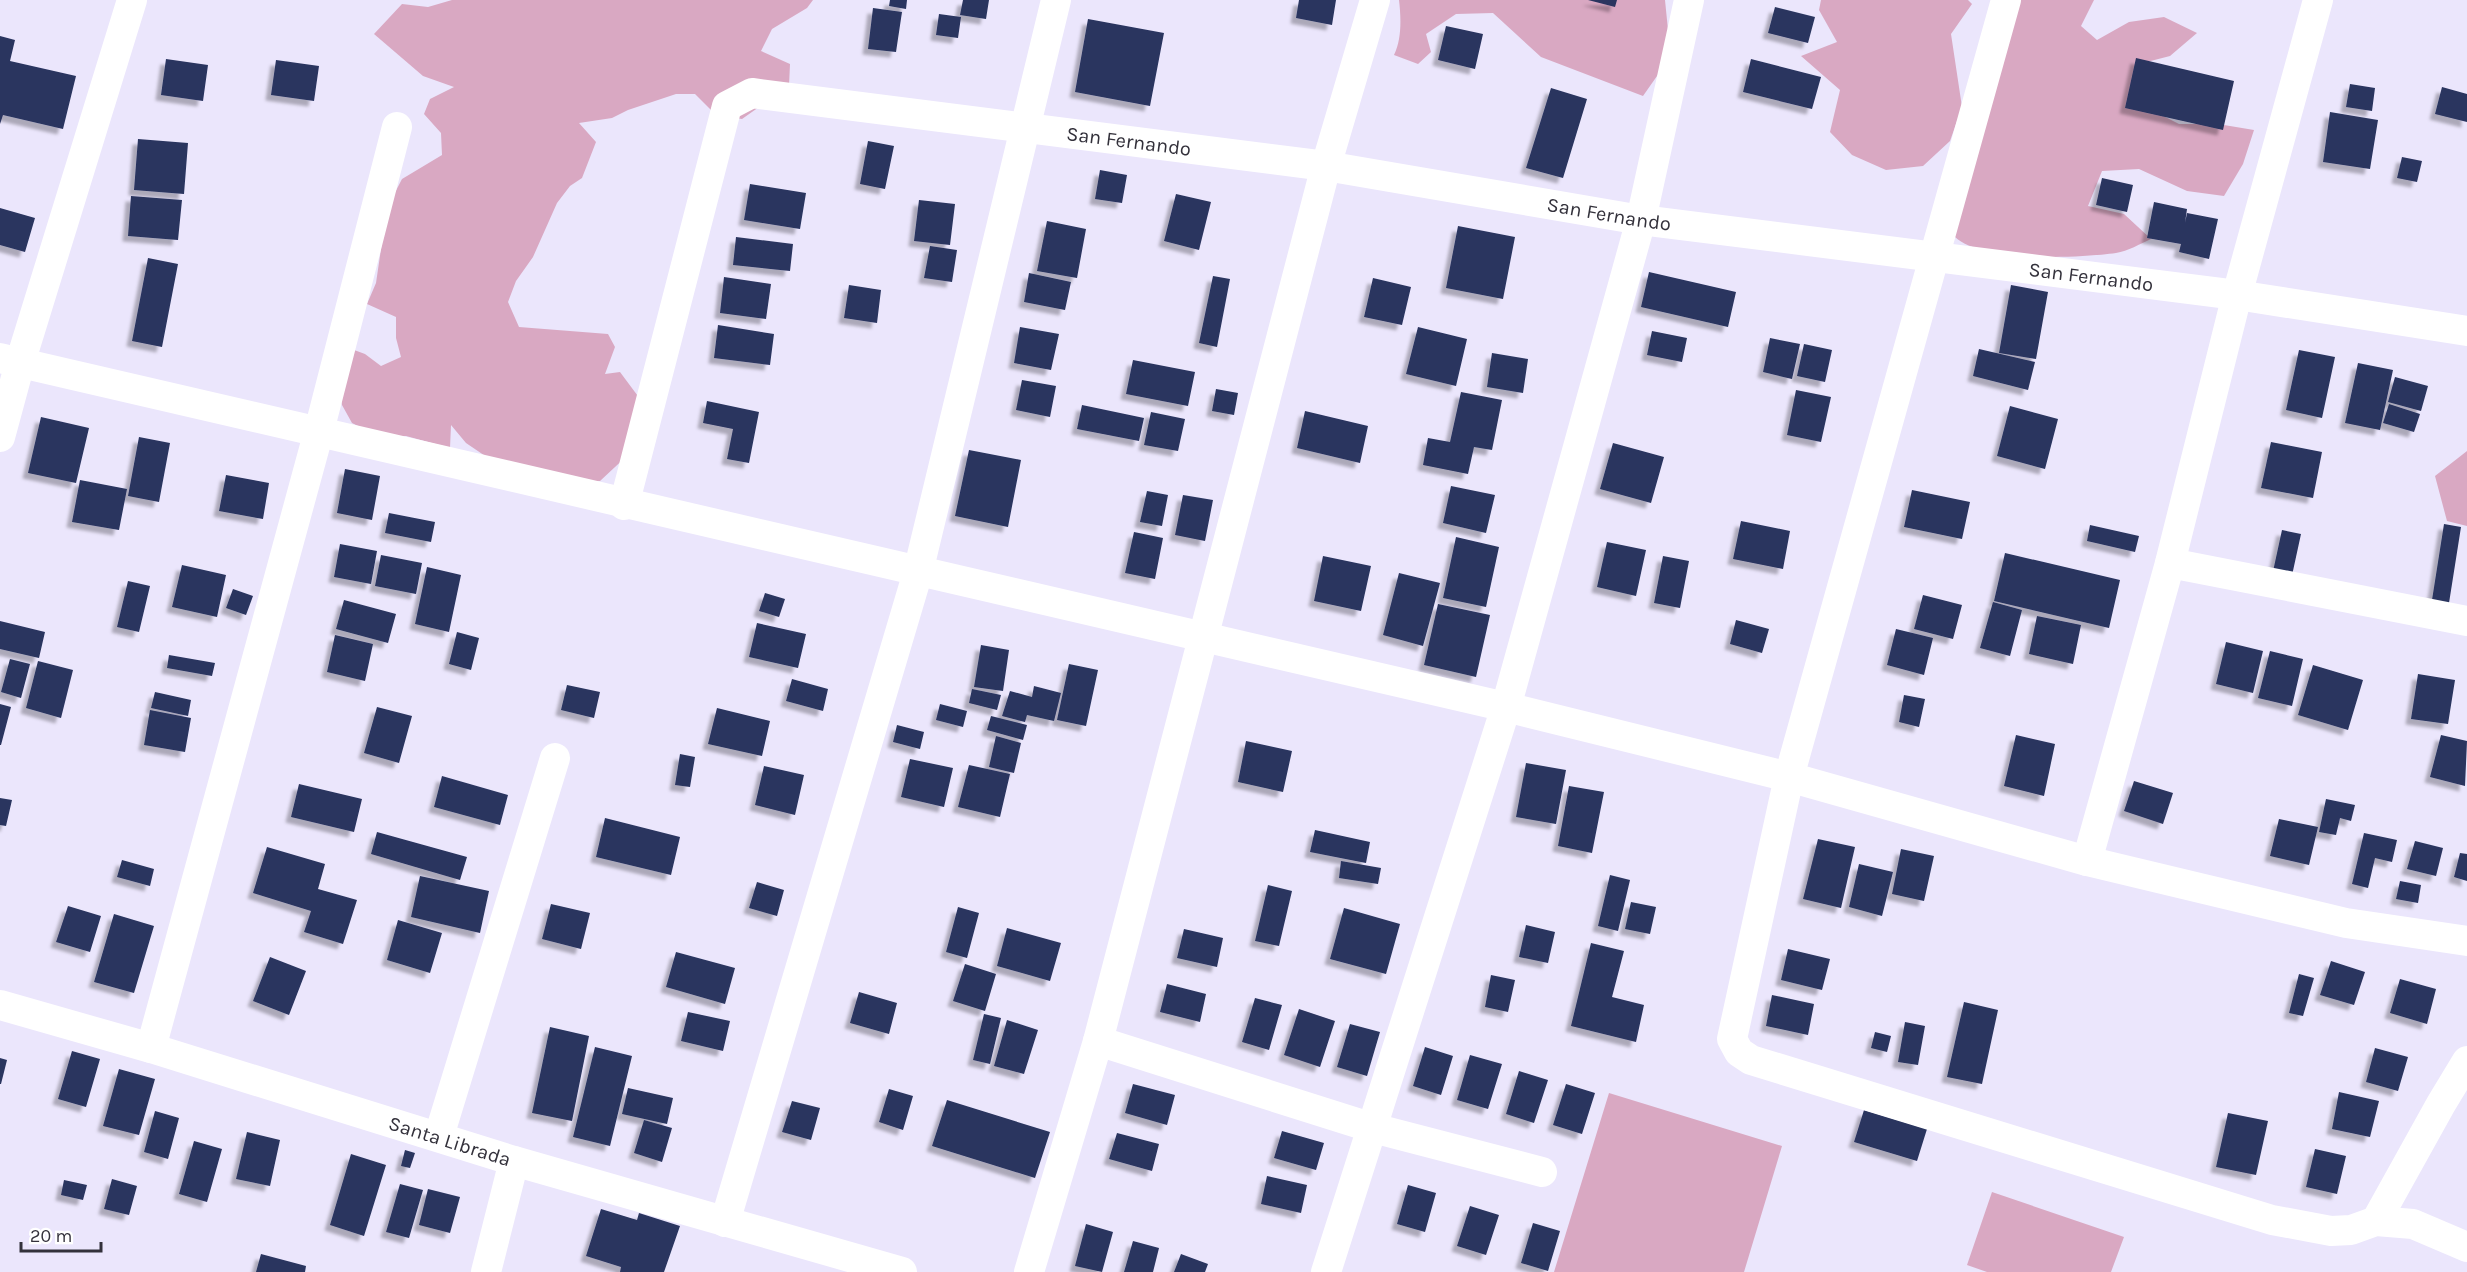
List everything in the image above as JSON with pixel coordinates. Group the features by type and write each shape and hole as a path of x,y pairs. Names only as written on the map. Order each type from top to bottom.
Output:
{"street":[{"path":"0,437 10,361 132,0"},
{"path":"725,1222 918,572 1056,0"},
{"path":"1029,1272 1098,1041 1326,166 1376,0"},
{"path":"1326,1272 1506,708 1641,220 1689,0"},
{"path":"2006,0 1789,777 1732,1039 1739,1052 1752,1060 2272,1220 2331,1231 2351,1230 2376,1221 2413,1224 2467,1247"},
{"path":"2086,861 2170,562 2237,295 2318,0"},
{"name":"San Fernando","path":"624,504 727,106 752,93 1326,166 1641,220 2237,295 2467,331"},
{"path":"151,1048 319,431 397,127"},
{"path":"10,361 1506,708 1789,777 2086,861 2346,923 2467,941"},
{"path":"2170,562 2467,621"},
{"path":"439,1136 555,758"},
{"name":"Santa Librada","path":"0,1005 151,1048 514,1161 902,1272"},
{"path":"1098,1041 1373,1128 1542,1172"},
{"path":"2376,1221 2440,1104 2467,1060"},
{"path":"486,1272 514,1161"}],"shaded area":[{"path":"452,0 813,0 807,8 772,29 761,51 790,64 789,86 742,119 716,115 695,94 676,94 628,110 612,118 579,123 596,142 582,178 570,186 557,203 533,257 516,281 508,302 519,327 608,334 615,347 605,374 620,372 652,415 630,453 600,481 557,482 503,468 466,443 451,425 450,448 406,436 382,438 352,423 342,405 335,372 346,347 365,354 381,366 401,357 396,338 396,317 367,304 376,283 387,208 402,179 442,155 441,133 424,114 430,99 454,87 423,76 374,34 402,4 428,7"},
{"path":"1399,0 1665,0 1668,30 1664,66 1643,96 1541,57 1493,13 1456,14 1426,34 1431,52 1418,64 1394,55 1400,35"},
{"path":"1821,0 1968,0 1972,4 1951,34 1962,107 1950,141 1923,166 1886,170 1852,155 1830,132 1840,90 1801,56 1837,42 1819,10"},
{"path":"1994,0 2094,0 2081,26 2097,40 2129,22 2164,17 2197,33 2170,56 2135,65 2132,100 2179,124 2218,124 2254,130 2243,164 2224,196 2187,191 2139,169 2102,171 2088,206 2124,214 2151,239 2116,253 2055,257 2006,254 1984,250 1965,244 1953,235"},
{"path":"2467,451 2467,526 2447,521 2435,476"},
{"path":"1609,1093 1782,1146 1744,1272 1554,1272"},
{"path":"1992,1192 2124,1237 2111,1272 1987,1272 1967,1265"}],"building":[{"path":"890,0 907,0 906,9 889,6"},
{"path":"963,0 989,0 986,19 960,15"},
{"path":"1299,0 1336,0 1332,25 1296,18"},
{"path":"1588,0 1617,0 1615,7"},
{"path":"1775,7 1815,17 1808,43 1768,33"},
{"path":"873,8 902,12 896,52 868,49"},
{"path":"939,14 961,17 958,38 936,35"},
{"path":"1088,19 1164,33 1150,106 1075,92"},
{"path":"1446,26 1483,34 1475,69 1438,60"},
{"path":"0,36 15,40 10,61 76,76 63,129 3,115 0,124"},
{"path":"2136,58 2234,81 2223,130 2125,108"},
{"path":"166,59 208,65 203,101 161,95"},
{"path":"1751,59 1821,77 1812,109 1743,92"},
{"path":"276,60 319,66 314,101 271,95"},
{"path":"2350,84 2375,88 2372,111 2346,107"},
{"path":"2442,87 2467,94 2467,122 2435,114"},
{"path":"1551,88 1587,99 1563,178 1526,168"},
{"path":"2330,112 2378,120 2370,169 2323,162"},
{"path":"138,139 188,143 184,194 134,190"},
{"path":"868,141 894,146 885,189 860,184"},
{"path":"2402,157 2422,161 2417,182 2397,178"},
{"path":"1100,170 1127,175 1122,203 1095,199"},
{"path":"2102,178 2133,185 2127,212 2096,205"},
{"path":"750,184 806,193 800,229 744,220"},
{"path":"1176,194 1211,202 1199,250 1164,241"},
{"path":"131,196 182,200 178,240 128,236"},
{"path":"919,200 955,204 950,245 914,241"},
{"path":"2154,202 2187,209 2185,223 2187,213 2218,219 2209,259 2179,252 2181,244 2147,238"},
{"path":"0,208 35,218 25,252 0,245"},
{"path":"1047,221 1086,229 1077,278 1037,271"},
{"path":"1458,226 1515,237 1503,299 1446,288"},
{"path":"736,237 793,244 790,271 733,265"},
{"path":"930,246 957,250 952,282 924,278"},
{"path":"148,258 178,264 162,347 132,341"},
{"path":"1649,272 1736,292 1728,327 1641,307"},
{"path":"1029,273 1071,282 1065,310 1024,302"},
{"path":"1213,276 1230,279 1217,347 1199,343"},
{"path":"724,277 771,284 766,319 720,313"},
{"path":"1373,278 1411,287 1402,325 1364,317"},
{"path":"849,285 881,290 877,323 844,318"},
{"path":"2011,285 2048,292 2036,359 1999,353"},
{"path":"718,325 774,334 770,365 714,358"},
{"path":"1020,327 1059,334 1051,370 1014,363"},
{"path":"1418,327 1467,339 1456,386 1406,374"},
{"path":"1652,331 1687,338 1682,362 1647,355"},
{"path":"1770,338 1800,344 1792,379 1763,372"},
{"path":"1804,344 1832,350 1825,382 1797,376"},
{"path":"1979,349 2035,362 2028,390 1973,376"},
{"path":"2299,350 2335,357 2322,418 2286,410"},
{"path":"1492,353 1528,359 1523,393 1487,387"},
{"path":"1133,360 1195,372 1188,406 1126,394"},
{"path":"2358,363 2393,370 2380,430 2345,423"},
{"path":"2395,377 2428,386 2421,411 2388,402"},
{"path":"1022,380 1056,386 1050,417 1016,410"},
{"path":"1216,389 1238,393 1234,415 1212,411"},
{"path":"1796,390 1831,397 1821,442 1787,435"},
{"path":"1461,392 1502,400 1492,450 1474,447 1468,474 1423,465 1428,438 1450,442"},
{"path":"707,401 759,412 749,463 727,459 733,429 703,423"},
{"path":"2389,404 2420,414 2414,432 2383,423"},
{"path":"1082,405 1144,418 1139,441 1077,429"},
{"path":"2010,406 2058,419 2045,469 1997,456"},
{"path":"1305,411 1368,426 1360,463 1297,448"},
{"path":"1151,412 1185,419 1178,451 1144,445"},
{"path":"41,417 89,428 76,483 28,473"},
{"path":"139,437 170,443 159,502 128,496"},
{"path":"2271,442 2322,452 2313,498 2261,488"},
{"path":"1613,443 1664,457 1651,503 1600,489"},
{"path":"969,450 1021,460 1008,527 955,516"},
{"path":"345,469 380,476 372,520 337,513"},
{"path":"226,475 269,483 263,519 219,511"},
{"path":"80,480 127,489 119,530 72,522"},
{"path":"1451,486 1495,495 1486,533 1443,523"},
{"path":"1912,490 1970,502 1962,539 1904,527"},
{"path":"1147,491 1168,495 1162,526 1140,522"},
{"path":"1183,495 1213,500 1205,541 1175,535"},
{"path":"389,513 435,522 431,542 385,533"},
{"path":"1741,521 1790,531 1783,569 1733,559"},
{"path":"2444,524 2461,527 2449,603 2432,600"},
{"path":"2090,525 2139,536 2135,552 2087,541"},
{"path":"2282,530 2301,534 2291,580 2272,576"},
{"path":"1134,532 1163,538 1155,579 1125,573"},
{"path":"1456,537 1499,547 1486,607 1443,598"},
{"path":"1607,542 1646,550 1636,596 1597,587"},
{"path":"340,544 377,551 371,584 334,577"},
{"path":"2005,553 2120,580 2109,628 1994,601"},
{"path":"381,555 422,563 416,594 375,586"},
{"path":"1323,556 1371,566 1361,611 1314,601"},
{"path":"1663,556 1689,561 1680,608 1654,603"},
{"path":"182,565 226,575 217,617 172,607"},
{"path":"427,567 461,575 449,632 415,624"},
{"path":"1399,573 1440,583 1423,646 1383,635"},
{"path":"128,581 150,586 139,632 117,627"},
{"path":"233,589 253,596 246,615 226,608"},
{"path":"765,593 785,599 779,617 759,611"},
{"path":"1923,595 1962,605 1953,639 1914,629"},
{"path":"344,600 396,614 388,643 336,629"},
{"path":"1993,602 2022,610 2010,656 1980,648"},
{"path":"1438,604 1490,615 1476,677 1424,665"},
{"path":"2037,616 2081,625 2073,664 2029,654"},
{"path":"1736,620 1769,629 1762,653 1730,644"},
{"path":"0,621 45,632 39,658 0,649"},
{"path":"757,623 806,634 798,668 749,657"},
{"path":"1896,629 1933,638 1924,675 1887,665"},
{"path":"457,632 479,638 471,670 449,664"},
{"path":"335,635 373,644 365,681 327,672"},
{"path":"2226,642 2263,651 2253,693 2216,684"},
{"path":"981,645 1009,650 1003,691 974,687"},
{"path":"2270,651 2303,659 2292,706 2258,698"},
{"path":"169,655 215,663 212,676 167,668"},
{"path":"10,659 30,664 21,698 1,692"},
{"path":"38,661 73,670 61,718 26,708"},
{"path":"1069,664 1098,670 1086,726 1057,720"},
{"path":"2313,665 2363,680 2348,730 2298,715"},
{"path":"2418,674 2455,680 2448,724 2411,719"},
{"path":"792,679 828,689 823,711 786,701"},
{"path":"567,685 600,692 594,718 561,710"},
{"path":"1034,686 1061,693 1054,721 1027,715 1025,722 1002,716 1010,691 1032,697"},
{"path":"972,689 1001,695 997,710 969,703"},
{"path":"155,692 191,700 188,716 151,708"},
{"path":"1904,695 1925,699 1919,727 1899,722"},
{"path":"0,704 11,707 1,745 0,745"},
{"path":"940,704 967,711 963,727 936,720"},
{"path":"377,707 412,716 399,763 364,753"},
{"path":"717,708 770,721 762,756 708,744"},
{"path":"150,710 191,718 185,752 144,745"},
{"path":"991,716 1027,725 1023,740 987,730"},
{"path":"897,725 924,732 920,749 893,742"},
{"path":"2016,735 2055,744 2044,796 2004,786"},
{"path":"2441,735 2467,741 2465,786 2430,777"},
{"path":"996,736 1021,743 1014,773 989,767"},
{"path":"1246,741 1292,751 1283,792 1238,782"},
{"path":"680,754 695,757 690,787 675,785"},
{"path":"910,759 953,768 944,807 901,797"},
{"path":"1526,763 1566,770 1556,824 1516,817"},
{"path":"969,765 1010,774 1000,817 958,807"},
{"path":"764,766 804,775 795,815 755,805"},
{"path":"442,776 508,795 500,825 434,807"},
{"path":"2134,781 2173,793 2163,824 2124,811"},
{"path":"299,784 362,799 354,832 291,817"},
{"path":"1569,786 1604,792 1592,853 1558,846"},
{"path":"0,798 12,800 6,826 0,825"},
{"path":"2326,799 2355,805 2351,821 2340,818 2336,835 2319,832"},
{"path":"605,818 680,837 671,875 596,857"},
{"path":"2279,819 2318,827 2309,865 2270,856"},
{"path":"1315,830 1370,842 1366,863 1310,852"},
{"path":"377,832 467,857 460,880 371,854"},
{"path":"2364,833 2397,840 2392,862 2375,858 2368,888 2352,884"},
{"path":"1818,839 1855,847 1841,908 1803,899"},
{"path":"2415,841 2443,848 2436,876 2407,869"},
{"path":"267,847 325,864 318,889 357,900 343,944 304,932 311,911 253,893"},
{"path":"1901,849 1934,856 1924,901 1892,894"},
{"path":"2460,853 2467,854 2467,881 2454,877"},
{"path":"122,860 154,869 150,886 117,877"},
{"path":"1341,861 1381,868 1378,884 1339,878"},
{"path":"1859,864 1893,872 1882,916 1849,907"},
{"path":"1610,875 1630,880 1618,931 1598,926"},
{"path":"420,876 489,891 480,933 411,917"},
{"path":"2400,881 2421,885 2418,903 2396,899"},
{"path":"757,882 784,890 777,916 749,908"},
{"path":"1268,885 1292,891 1279,946 1255,941"},
{"path":"1631,902 1656,907 1650,934 1625,929"},
{"path":"551,904 590,913 581,949 542,939"},
{"path":"68,906 101,916 90,952 56,942"},
{"path":"958,907 979,913 967,958 946,952"},
{"path":"1344,908 1400,924 1386,974 1330,959"},
{"path":"114,914 154,926 134,993 94,982"},
{"path":"398,920 442,933 430,973 387,960"},
{"path":"1526,925 1555,932 1548,963 1519,957"},
{"path":"1007,928 1061,943 1050,981 997,966"},
{"path":"1184,929 1223,938 1217,967 1177,958"},
{"path":"1591,943 1624,951 1612,997 1644,1005 1636,1042 1571,1026"},
{"path":"1788,949 1830,959 1822,990 1781,980"},
{"path":"676,952 735,968 725,1004 666,987"},
{"path":"270,957 306,971 289,1015 253,1001"},
{"path":"2331,961 2365,972 2354,1005 2320,995"},
{"path":"965,964 996,974 985,1011 953,1001"},
{"path":"2299,974 2314,978 2303,1016 2289,1013"},
{"path":"1491,975 1515,980 1508,1012 1485,1007"},
{"path":"2400,979 2436,989 2427,1024 2390,1013"},
{"path":"1167,984 1206,994 1200,1022 1160,1012"},
{"path":"859,992 897,1003 889,1034 850,1023"},
{"path":"1772,995 1814,1004 1808,1035 1766,1026"},
{"path":"1255,998 1282,1005 1269,1050 1242,1042"},
{"path":"1964,1002 1998,1010 1982,1084 1947,1077"},
{"path":"1299,1009 1335,1021 1320,1067 1284,1055"},
{"path":"688,1012 730,1021 723,1051 681,1041"},
{"path":"984,1014 1001,1018 990,1064 973,1060"},
{"path":"1007,1020 1038,1030 1024,1074 994,1066"},
{"path":"1905,1022 1925,1026 1918,1065 1898,1062"},
{"path":"1350,1024 1380,1032 1367,1076 1337,1067"},
{"path":"550,1027 589,1036 572,1121 532,1113"},
{"path":"1875,1032 1891,1036 1887,1052 1871,1048"},
{"path":"595,1047 632,1056 610,1146 573,1137"},
{"path":"1425,1047 1453,1056 1441,1095 1413,1086"},
{"path":"2375,1048 2408,1057 2398,1091 2366,1082"},
{"path":"72,1051 100,1059 86,1107 58,1099"},
{"path":"1470,1055 1502,1064 1488,1109 1457,1100"},
{"path":"0,1058 7,1060 1,1084 0,1084"},
{"path":"119,1069 155,1079 139,1135 103,1126"},
{"path":"1519,1071 1548,1080 1534,1123 1506,1114"},
{"path":"1133,1084 1175,1095 1167,1125 1125,1113"},
{"path":"1566,1084 1595,1093 1582,1134 1553,1125"},
{"path":"628,1088 673,1098 667,1124 622,1114"},
{"path":"889,1089 913,1096 903,1130 879,1122"},
{"path":"2339,1092 2379,1101 2370,1137 2332,1129"},
{"path":"947,1100 1050,1132 1035,1178 932,1146"},
{"path":"792,1101 820,1108 811,1140 782,1132"},
{"path":"1864,1110 1927,1129 1917,1161 1854,1142"},
{"path":"155,1111 179,1118 168,1159 144,1152"},
{"path":"2228,1113 2268,1121 2256,1175 2216,1167"},
{"path":"644,1120 672,1128 662,1162 634,1153"},
{"path":"1282,1131 1324,1143 1316,1170 1274,1158"},
{"path":"247,1132 280,1140 270,1186 236,1179"},
{"path":"1117,1133 1159,1144 1152,1171 1109,1159"},
{"path":"194,1141 222,1149 207,1202 179,1194"},
{"path":"2315,1149 2346,1156 2337,1194 2306,1187"},
{"path":"405,1150 415,1153 410,1168 401,1166"},
{"path":"351,1154 386,1165 364,1236 330,1225"},
{"path":"1267,1176 1307,1185 1301,1213 1261,1204"},
{"path":"112,1179 137,1186 129,1215 104,1209"},
{"path":"64,1180 87,1185 83,1200 61,1195"},
{"path":"400,1184 423,1190 409,1238 386,1232"},
{"path":"1408,1185 1436,1193 1425,1232 1397,1224"},
{"path":"428,1189 460,1197 450,1233 419,1225"},
{"path":"1470,1206 1499,1215 1486,1255 1457,1246"},
{"path":"601,1209 637,1220 639,1213 680,1226 664,1272 620,1272 621,1267 586,1256"},
{"path":"1533,1223 1560,1231 1548,1271 1521,1263"},
{"path":"1086,1224 1113,1232 1102,1272 1075,1266"},
{"path":"1133,1241 1159,1248 1153,1272 1124,1272"},
{"path":"261,1254 306,1266 305,1272 256,1272"},
{"path":"1181,1254 1208,1264 1205,1272 1174,1272"}]}
